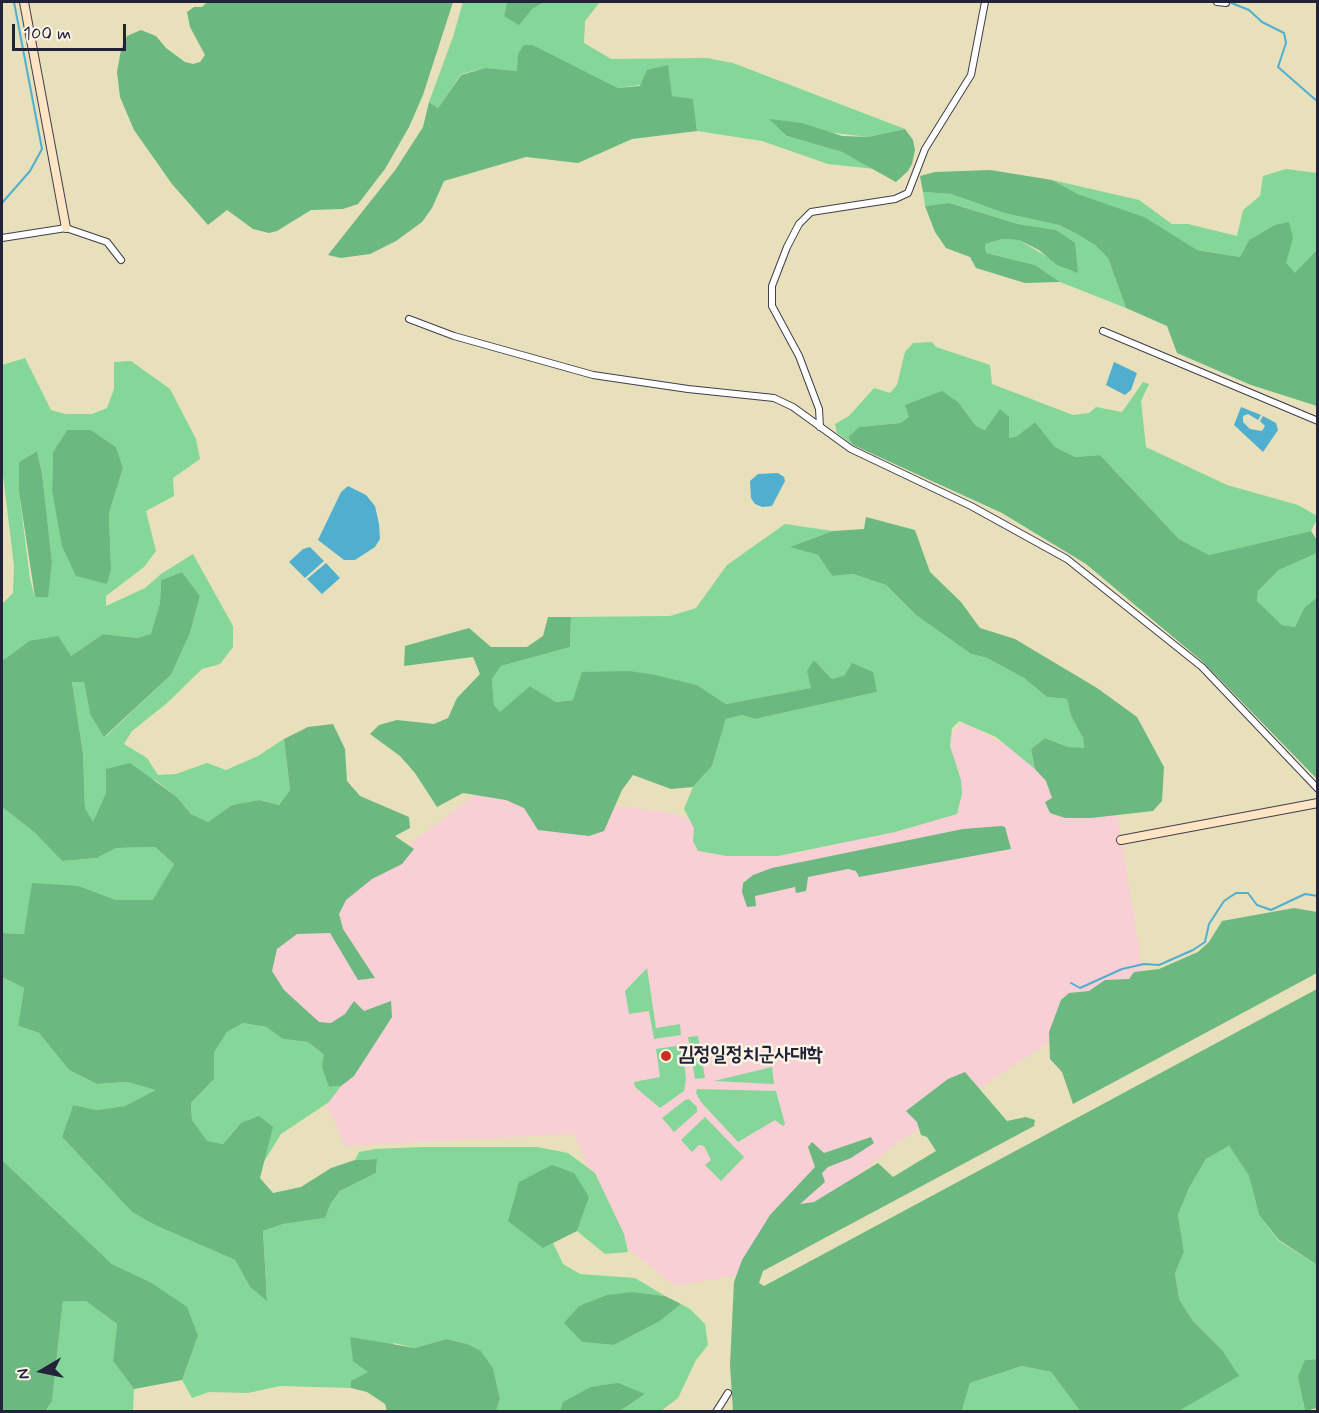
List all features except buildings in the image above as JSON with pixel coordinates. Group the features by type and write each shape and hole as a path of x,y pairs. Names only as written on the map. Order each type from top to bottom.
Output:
{"street":[{"path":"24,2 66,228"},
{"path":"820,427 819,410 799,356 772,306 772,286 786,247 799,224 811,212 895,199 908,193 925,149 971,75 984,2"},
{"path":"1217,2 1226,3"},
{"path":"2,238 66,228 107,242 121,260"},
{"path":"409,319 454,336 593,375 688,389 774,398 793,407 851,448 971,506 1067,559 1202,667 1317,789"},
{"path":"1103,331 1317,421"},
{"path":"1121,840 1317,803"},
{"path":"716,1412 728,1393"}],"shaded area":[{"name":"김정일정치군사대학","path":"963,722 1116,805 1144,979 893,1146 740,1275 675,1286 620,1242 574,1134 345,1146 260,957 484,788 672,813 794,854 936,820 947,740"}],"green space":[{"path":"207,2 453,2 423,95 409,127 385,169 358,204 343,209 311,210 277,231 269,233 253,229 227,210 208,225 172,184 134,130 120,97 117,72 121,50 127,36 141,30 156,36 166,48 185,62 193,64 200,62 205,55 190,27 187,12 194,7 202,7"},
{"path":"463,2 507,2 504,16 532,9 544,2 600,2 585,21 584,43 611,59 707,58 733,63 905,129 868,137 826,132 787,136 842,152 875,169 828,164 762,141 697,131 693,100 672,96 669,81 618,88 533,45 517,71 485,68 461,74 438,108 429,102"},
{"path":"507,2 544,2 532,9 519,25 504,16"},
{"path":"524,45 533,45 618,88 640,86 647,70 668,65 672,96 693,99 697,131 632,139 578,163 526,157 444,181 432,208 422,222 396,241 370,254 341,258 328,255 396,169 423,127 429,102 438,108 461,75 485,68 517,71 518,54"},
{"path":"769,119 802,123 842,136 868,137 905,129 913,140 915,150 912,164 896,182 842,152 787,136"},
{"path":"1286,169 1317,173 1317,355 1080,195 1052,180 1139,200 1172,224 1188,224 1237,236 1243,210 1260,196 1263,176","holes":["1270,228 1235,277 1199,250 1240,257 1249,240"]},
{"path":"990,170 1052,180 1080,195 1144,217 1197,250 1240,257 1249,240 1275,225 1289,222 1293,238 1286,263 1295,273 1317,250 1317,406 1251,385 1177,353 1167,326 1126,308 1108,258 1095,245 1075,233 1059,225 1004,213 951,194 923,192 920,176 935,172"},
{"path":"923,192 951,194 1004,213 1059,225 1075,233 1095,245 1108,258 1126,308 1060,282 1035,265 986,253 985,244 1002,239 1019,240 1071,271 1056,230 1018,224 951,203 925,206"},
{"path":"950,203 1018,224 1056,230 1075,243 1078,273 1057,265 1039,250 1019,240 1002,239 985,244 986,253 1035,265 1060,282 1025,283 976,268 970,257 946,248 935,232 925,206"},
{"path":"932,342 936,347 990,365 992,384 1073,415 1089,413 1096,407 1122,412 1143,382 1149,384 1141,401 1146,447 1227,485 1298,505 1317,516 1317,519 1311,531 1209,555 1179,539 1100,455 1075,457 1055,447 1035,422 1017,436 1009,438 1000,410 986,430 976,426 959,403 909,417 900,423 859,427 848,437 853,445 837,433 835,424 849,416 874,388 890,393 897,385 905,352 913,343"},
{"path":"25,358 51,410 65,414 92,414 107,408 114,389 114,362 131,361 170,389 196,439 200,459 173,478 174,496 146,511 156,551 144,567 106,596 106,606 145,588 161,574 193,554 233,626 233,647 220,664 202,669 166,704 132,731 124,744 147,758 158,775 176,774 207,763 226,770 258,756 284,739 290,790 279,805 259,800 232,805 208,822 191,814 177,797 155,780 106,769 106,793 93,823 85,808 83,752 72,682 84,682 90,714 105,737 171,675 190,633 200,596 182,572 161,580 160,603 152,634 137,638 103,634 71,656 29,641 2,661 2,600 3,603 13,593 14,566 2,467 2,365","holes":["67,430 91,430 116,447 123,468 109,513 111,569 106,584 52,490 53,452","37,451 42,473 52,562 47,597 35,597 30,579 19,492 19,462"]},
{"path":"942,391 959,403 976,426 985,430 1000,409 1009,417 1009,438 1017,436 1035,422 1055,447 1075,457 1100,455 1179,539 1209,555 1311,531 1317,540 1317,553 1279,570 1258,591 1257,601 1282,625 1295,627 1304,608 1317,597 1317,779 1203,662 1086,564 1002,513 853,445 848,437 859,427 900,423 909,417 905,405"},
{"path":"67,430 91,430 116,447 123,468 109,513 111,569 107,584 76,576 62,546 52,490 53,452"},
{"path":"37,451 42,473 52,562 48,597 35,597 19,492 19,462"},
{"path":"866,517 915,530 930,572 961,602 980,628 1015,639 1097,688 1137,717 1164,767 1162,801 1153,811 1091,818 1065,818 1050,813 1045,802 1052,798 1046,781 1035,769 1031,749 1045,738 1068,747 1084,748 1083,738 1071,716 1067,699 1047,697 1024,678 987,658 971,654 916,615 886,585 853,574 832,576 818,555 790,547 833,531 864,529"},
{"path":"785,524 833,531 791,547 818,555 832,576 853,574 886,585 916,615 971,654 987,658 1024,678 1047,697 1067,699 1071,716 1083,738 1084,749 1068,747 1045,738 1031,749 1035,769 996,737 959,721 952,728 950,746 961,780 962,794 957,814 895,832 778,856 727,856 698,851 693,841 694,828 684,809 693,787 712,766 726,719 742,715 755,719 877,692 845,675 832,679 814,660 812,688 726,704 697,685 630,671 573,700 556,702 530,686 500,713 494,705 492,679 501,666 570,647 571,617 670,616 696,608 727,565"},
{"path":"1317,553 1317,597 1304,608 1295,627 1282,625 1257,601 1258,591 1279,570"},
{"path":"182,572 200,596 190,633 171,675 104,737 90,714 84,682 72,682 83,753 85,808 93,822 106,793 106,769 130,763 177,797 191,814 208,822 232,805 259,800 279,805 290,790 284,739 308,727 333,724 345,749 347,781 360,796 409,817 410,828 395,836 414,849 402,864 372,879 346,900 339,914 343,929 375,978 358,980 330,933 297,934 277,949 272,971 284,990 319,1022 331,1023 345,1014 354,1001 364,1011 391,1001 392,1017 354,1076 341,1086 329,1087 322,1067 324,1055 308,1042 283,1039 266,1027 243,1023 227,1032 214,1052 214,1079 191,1103 192,1120 207,1141 223,1144 241,1123 259,1116 273,1127 260,1178 273,1193 301,1187 331,1168 355,1160 377,1159 376,1173 340,1191 331,1203 325,1218 283,1224 263,1231 267,1301 250,1287 235,1260 155,1225 132,1212 62,1137 73,1105 97,1110 125,1106 156,1090 127,1082 97,1084 69,1070 39,1033 18,1026 24,988 2,977 2,933 24,934 32,883 79,886 116,900 153,900 174,864 155,847 116,848 97,858 62,861 34,832 2,807 2,661 29,641 58,636 71,656 103,634 137,638 151,634 160,603 161,580"},
{"path":"548,617 571,617 570,647 501,666 492,679 494,705 500,712 530,686 556,702 573,700 582,672 630,671 655,675 697,685 726,704 811,688 807,671 814,660 832,679 845,675 852,663 873,672 877,692 755,719 742,715 726,719 712,766 693,787 671,789 633,775 622,790 604,831 589,836 538,830 524,808 506,800 463,793 437,807 415,773 400,756 370,734 379,725 397,720 434,724 448,718 457,698 480,674 473,657 404,666 405,646 469,628 491,647 527,647 543,636"},
{"path":"2,807 34,832 62,861 97,858 116,848 155,847 174,864 154,900 116,900 79,886 24,934 2,933"},
{"path":"1005,827 1011,849 859,877 856,871 848,869 808,877 806,891 796,893 795,887 755,896 756,906 747,907 742,892 743,883 753,875 772,868 963,829"},
{"path":"1294,908 1317,912 1317,973 1073,1104 1062,1072 1050,1059 1049,1032 1061,1000 1069,993 1089,991 1105,980 1129,979 1134,972 1159,969 1198,952 1209,942 1222,921"},
{"path":"647,968 656,1028 680,1024 681,1035 654,1039 649,1011 629,1014 625,991"},
{"path":"2,977 24,988 18,1026 39,1033 69,1070 97,1084 127,1082 157,1090 125,1106 97,1110 73,1105 62,1137 132,1212 155,1225 235,1260 250,1287 267,1300 263,1231 283,1224 325,1218 331,1203 340,1191 376,1173 377,1159 355,1160 359,1152 424,1147 537,1147 568,1153 595,1173 624,1234 628,1252 605,1254 577,1231 589,1196 543,1248 553,1243 563,1264 580,1274 635,1278 665,1296 634,1292 579,1306 565,1323 582,1342 614,1345 660,1321 681,1304 690,1309 705,1324 708,1345 696,1360 678,1398 661,1411 620,1411 645,1394 563,1402 560,1411 496,1411 500,1399 493,1368 481,1351 468,1344 446,1339 415,1348 394,1343 369,1373 351,1381 351,1388 280,1386 248,1393 209,1392 192,1398 182,1380 198,1336 150,1282 112,1264 2,1160"},
{"path":"1317,989 1317,1265 1279,1240 1259,1215 1249,1176 1229,1146 1206,1159 1189,1188 1178,1215 1184,1252 1175,1273 1179,1299 1193,1321 1222,1350 1239,1376 1179,1411 1080,1411 1051,1372 1022,1366 970,1383 962,1411 733,1411 730,1365 734,1282 742,1260 770,1215 815,1167 808,1147 812,1142 824,1153 871,1137 874,1143 851,1158 828,1167 822,1173 825,1182 800,1204 814,1202 878,1163 893,1177 936,1151 927,1137 921,1135 917,1122 906,1111 948,1079 965,1072 1007,1121 1026,1117 1035,1120 1034,1126 763,1271 759,1283 764,1286"},
{"path":"243,1023 266,1027 283,1039 308,1042 325,1056 329,1087 341,1086 329,1102 281,1134 263,1163 272,1126 241,1123 223,1144 206,1141 192,1120 191,1103 214,1079 213,1052 227,1032"},
{"path":"698,1036 705,1078 695,1079 688,1037"},
{"path":"682,1045 686,1079 684,1091 660,1108 635,1087 634,1082 660,1077 656,1049"},
{"path":"772,1067 774,1084 714,1081"},
{"path":"697,1089 776,1091 785,1124 783,1126 775,1120 738,1142 701,1102 696,1093"},
{"path":"689,1099 697,1107 697,1112 674,1132 662,1118"},
{"path":"705,1117 744,1157 721,1181 705,1165 711,1160 704,1146 699,1145 692,1152 681,1140"},
{"path":"1229,1146 1249,1176 1259,1215 1279,1241 1317,1265 1317,1359 1305,1360 1303,1402 1305,1411 1179,1411 1238,1376 1222,1350 1193,1321 1179,1299 1175,1273 1184,1252 1178,1215 1189,1188 1206,1159"},
{"path":"2,1160 112,1264 150,1282 187,1307 198,1336 182,1380 134,1389 113,1361 117,1324 86,1301 63,1301 52,1401 46,1411 2,1411"},
{"path":"552,1165 574,1173 589,1197 577,1231 543,1248 508,1221 519,1182"},
{"path":"634,1292 665,1296 681,1304 660,1321 614,1345 582,1342 564,1323 579,1306 607,1295"},
{"path":"63,1301 86,1301 117,1324 113,1361 134,1389 133,1411 46,1412 52,1401"},
{"path":"350,1337 415,1348 446,1339 468,1344 481,1351 493,1368 500,1399 496,1411 387,1411 385,1404 367,1392 351,1388 351,1381 368,1372 353,1361"},
{"path":"1317,1359 1317,1408 1305,1411 1298,1376 1305,1360"},
{"path":"1022,1366 1051,1372 1080,1411 962,1412 970,1383"},
{"path":"618,1383 645,1394 620,1411 560,1411 563,1402 591,1387"}],"water":[{"path":"1114,362 1137,373 1131,390 1125,395 1106,385"},
{"path":"1241,407 1261,415 1258,420 1248,414 1243,416 1243,422 1250,429 1262,431 1265,426 1260,421 1263,416 1276,423 1278,430 1263,452 1234,425"},
{"path":"778,473 784,477 785,481 772,506 762,507 755,504 751,498 750,481 758,474"},
{"path":"348,486 366,495 375,506 379,524 380,539 375,547 355,560 344,560 318,540 341,492"},
{"path":"310,547 324,561 305,578 289,562 303,549"},
{"path":"326,563 340,578 322,594 307,579"}],"waterway":[{"path":"2,203 30,171 42,149 14,2"},
{"path":"1229,2 1249,10 1262,22 1284,33 1286,43 1278,67 1318,102"},
{"path":"1071,983 1080,988 1122,969 1144,964 1159,965 1193,950 1205,942 1209,924 1224,901 1236,893 1248,893 1257,905 1271,910 1305,894 1318,896"}],"place":[{"name":"김정일정치군사대학","path":"666,1056"}]}
